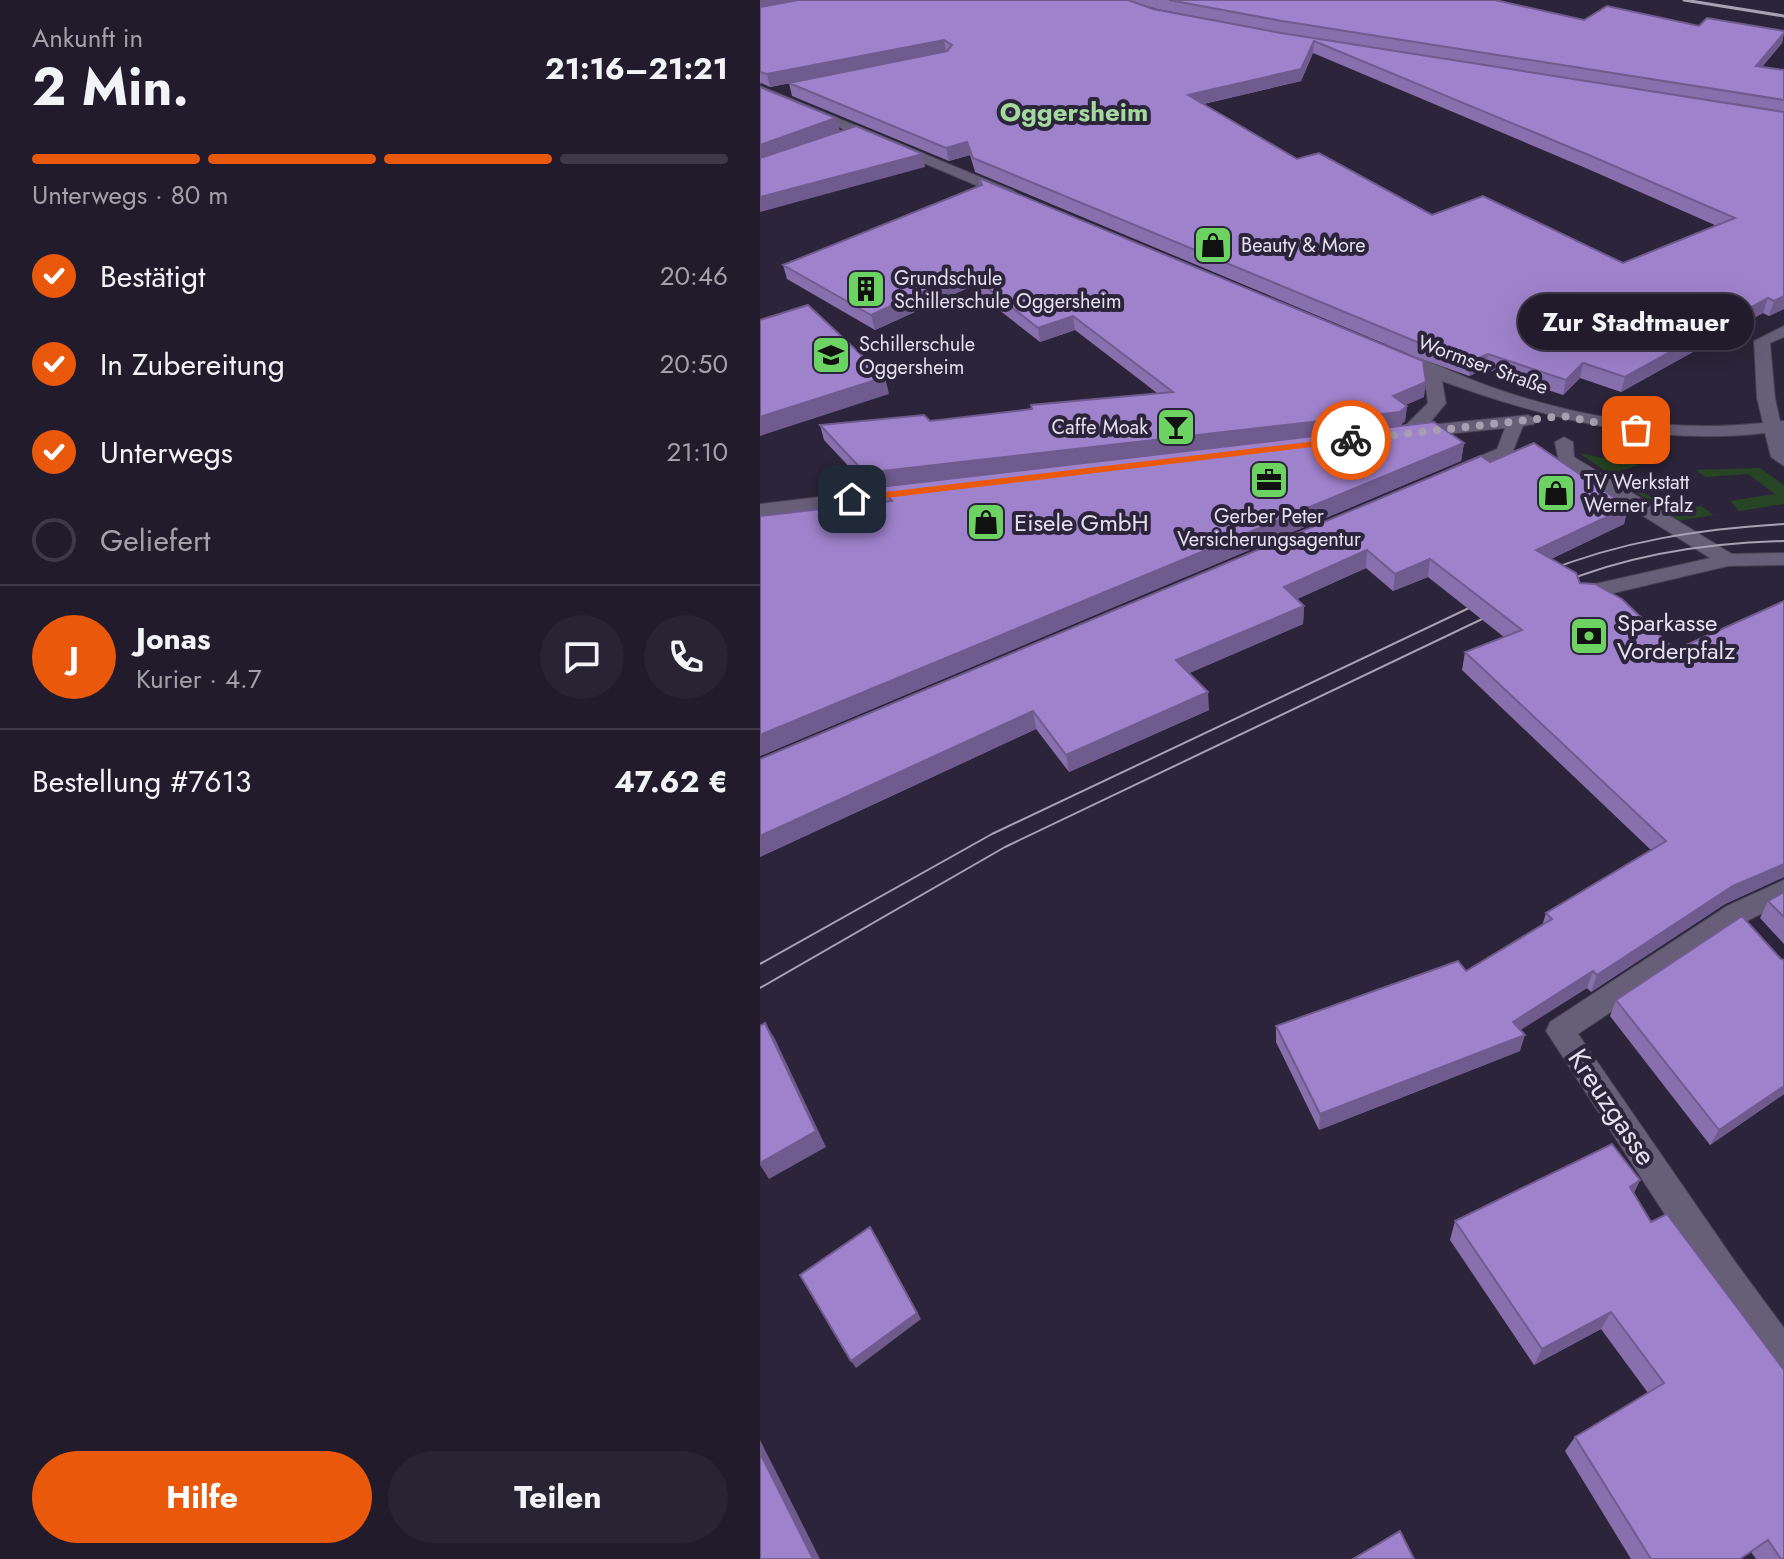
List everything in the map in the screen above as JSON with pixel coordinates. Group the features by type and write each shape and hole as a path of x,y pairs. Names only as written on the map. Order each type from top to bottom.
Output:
{"street":[{"path":"764,92 798,88"},
{"path":"764,92 851,135 1024,200"},
{"path":"1784,331 1762,341 1766,398 1778,427 1780,457 1784,460"},
{"name":"Wormser Straße","path":"1373,347 1432,371 1563,416"},
{"path":"1432,371 1437,403 1426,418 1399,434 1563,416 1660,433 1732,433 1778,427"},
{"path":"1439,480 1505,452 1516,421"},
{"path":"1564,442 1565,459 1728,560"},
{"path":"760,510 934,489"},
{"path":"1584,593 1728,560 1784,559"},
{"name":"Kreuzgasse","path":"1784,890 1745,924 1560,1031 1724,1275 1784,1356"}],"green space":[{"path":"1579,453 1638,465 1616,473 1669,510 1701,506 1714,515 1678,521"},
{"path":"1760,468 1784,485 1784,504 1739,511 1730,501 1775,494 1748,474 1706,477 1695,470"}],"building":[{"path":"798,0 1128,0 1153,9 1281,33 1784,112 1784,296 1774,301 1768,298 1625,377 1583,363 1566,380 1488,354 1471,361 1417,342 973,158 967,142 946,148 789,83 947,51 952,45 944,40 767,74 760,72 760,7","holes":["1314,41 1735,218 1623,263 1483,196 1432,215 1319,153 1297,159 1188,95 1301,69"]},
{"path":"1169,0 1495,0 1584,20 1607,6 1699,26 1707,18 1784,31 1756,66 1784,70 1784,100 1282,21"},
{"path":"760,87 836,118 760,145"},
{"path":"856,126 923,154 760,197 760,158"},
{"path":"979,178 1423,361 1426,382 1393,396 1407,406 1400,412 865,473 820,425 924,415 930,421 1032,409 1031,405 1173,392 1073,316 1038,328 967,272 871,315 783,265 982,185"},
{"path":"808,305 885,377 760,417 760,320"},
{"path":"1434,422 1464,443 760,735 760,516 892,501 879,487"},
{"path":"1534,443 1628,507 1536,550 1576,573 1580,583 1595,584 1622,599 1675,650 1784,601 1784,864 1733,886 1597,975 1593,971 1513,1022 1525,1035 1320,1114 1276,1026 1458,961 1466,971 1552,919 1546,913 1666,841 1465,652 1522,630 1430,559 1395,574 1367,550 1284,587 1304,606 1176,660 1208,692 1066,755 1033,711 760,836 760,759 1481,456 1490,462"},
{"path":"1784,892 1784,917 1768,901"},
{"path":"1742,916 1784,960 1784,1086 1719,1130 1616,1000"},
{"path":"765,1023 816,1131 760,1163 760,1026"},
{"path":"1612,1144 1640,1180 1630,1187 1651,1222 1667,1214 1784,1370 1784,1559 1768,1540 1740,1559 1651,1559 1575,1437 1664,1383 1611,1312 1542,1349 1455,1221"},
{"path":"870,1227 917,1313 851,1361 800,1275"},
{"path":"760,1453 813,1559 760,1559"},
{"path":"1400,1531 1414,1559 1353,1559"}],"tram line":[{"path":"1542,573 1601,553 1661,538 1784,524"},
{"path":"1559,584 1614,565 1669,552 1726,544 1784,541"},
{"path":"760,964 992,834 1488,599"},
{"path":"760,988 1005,847 1501,610"}],"railway":[{"path":"1684,0 1784,16"}],"way so far":[{"path":"1351,440 1563,416 1636,430"}],"place":[{"name":"Beauty & More","path":"1213,245"},
{"name":"Grundschule Schillerschule Oggersheim","path":"866,289"},
{"name":"Schillerschule Oggersheim","path":"831,355"},
{"name":"Caffe Moak","path":"1176,427"},
{"name":"Zur Stadtmauer","path":"1636,430"},
{"name":"Gerber Peter Versicherungsagentur","path":"1269,480"},
{"name":"TV Werkstatt Werner Pfalz","path":"1556,493"},
{"name":"Eisele GmbH","path":"986,522"},
{"name":"Sparkasse Vorderpfalz","path":"1589,636"}],"district":[{"name":"Oggersheim","path":"1074,112"}],"route":[{"path":"852,499 1351,440"}]}
